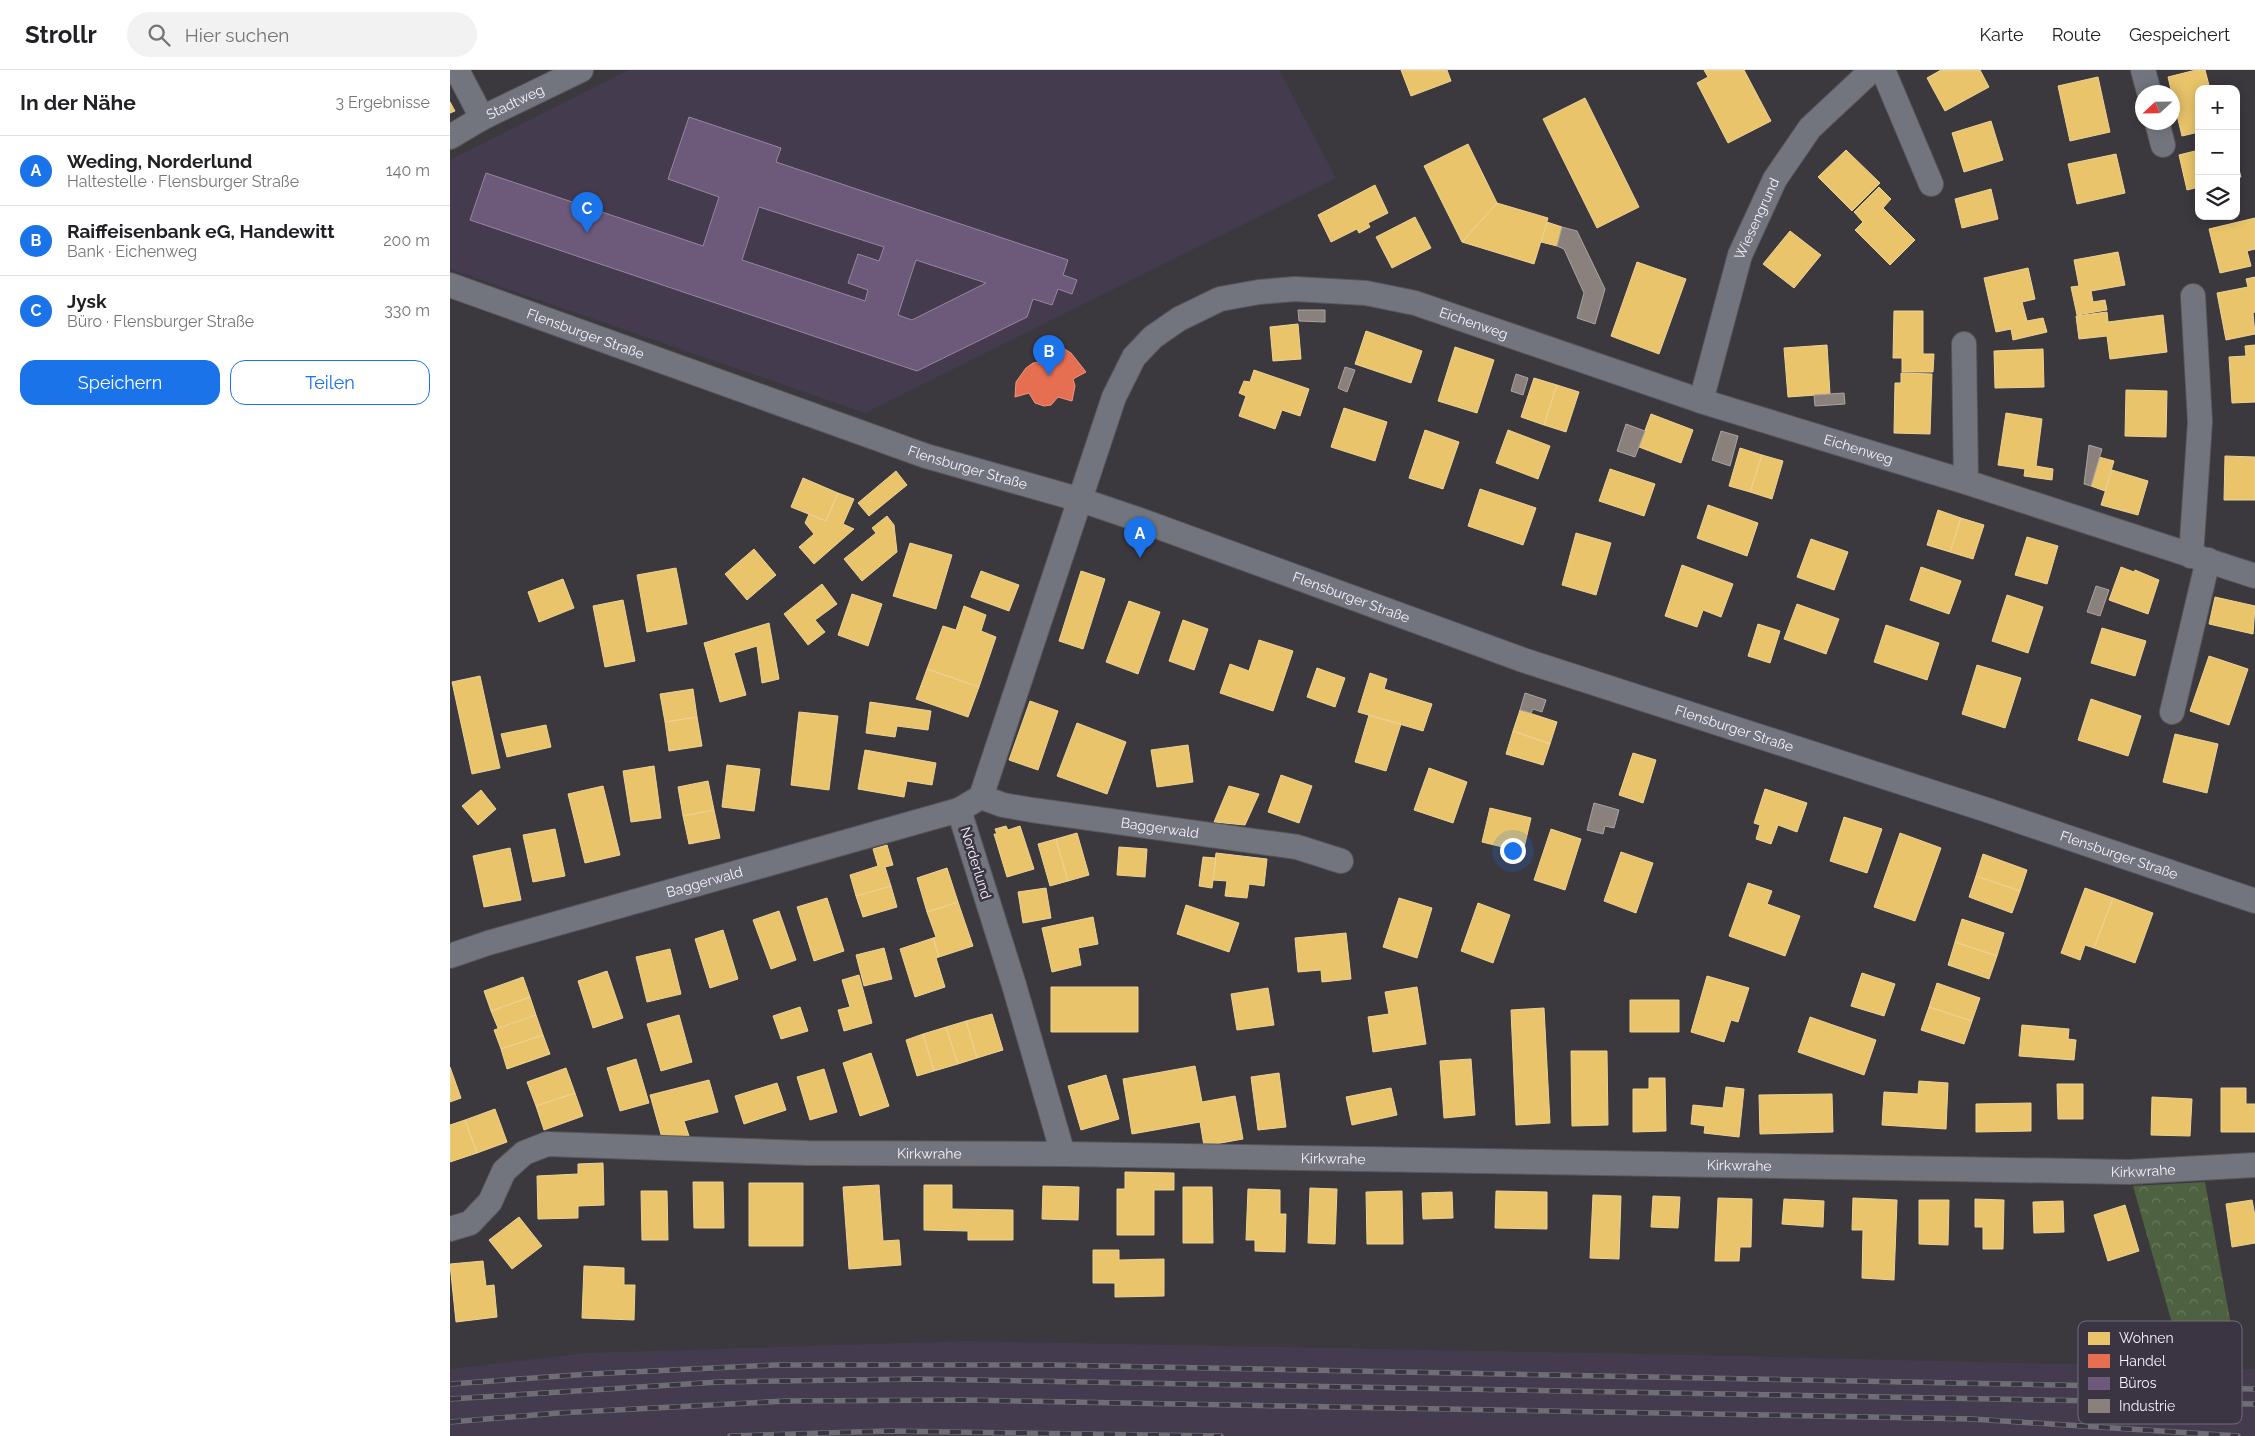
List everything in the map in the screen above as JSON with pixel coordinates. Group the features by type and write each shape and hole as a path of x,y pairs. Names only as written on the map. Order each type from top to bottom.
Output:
{"street":[{"path":"457,70 482,118"},
{"name":"Stadtweg","path":"450,138 482,118 582,70"},
{"name":"Wiesengrund","path":"1701,401 1740,255 1775,179 1810,128 1872,70"},
{"path":"1883,70 1931,184"},
{"path":"2143,70 2147,85"},
{"path":"2159,130 2164,145"},
{"name":"Flensburger Straße","path":"450,285 926,456 1081,500 1524,660 1987,810 2255,901"},
{"name":"Eichenweg","path":"1081,500 1114,398 1134,357 1153,337 1179,319 1220,299 1259,292 1295,289 1366,293 1415,303 1701,401 1966,482 2255,576"},
{"path":"2172,712 2199,558 2200,422 2193,296"},
{"path":"1964,344 1966,482"},
{"path":"981,797 1081,500"},
{"name":"Norderlund","path":"981,797 959,810 1014,985 1063,1154"},
{"name":"Baggerwald","path":"981,797 1003,805 1032,810 1297,846 1341,860"},
{"name":"Baggerwald","path":"450,956 488,942 959,810"},
{"name":"Kirkwrahe","path":"450,1229 470,1223 490,1202 504,1171 524,1153 547,1144 808,1153 1063,1154 2129,1172 2255,1164"}],"shaded area":[{"path":"628,70 1279,70 1336,178 865,413 450,269 450,160"},
{"path":"968,1341 2078,1365 2078,1424 2242,1424 2242,1369 2255,1369 2255,1436 450,1436 450,1369 586,1353"}],"green space":[{"path":"2205,1182 2230,1321 2171,1321 2133,1186"}],"building: Wohnen":[{"path":"1401,70 1447,70 1451,81 1411,96"},
{"path":"1704,70 1744,70 1771,121 1728,143 1697,83 1708,77"},
{"path":"1941,70 1980,70 1989,87 1945,111 1927,78"},
{"path":"2196,70 2205,70 2209,85 2195,85 2195,133 2182,136 2180,128 2180,85 2170,85 2168,77"},
{"path":"2098,77 2110,132 2070,141 2058,86"},
{"path":"1585,98 1639,207 1597,228 1543,119"},
{"path":"450,102 455,111 450,113"},
{"path":"1991,121 2003,160 1964,172 1952,133"},
{"path":"1468,144 1497,203 1462,242 1424,166"},
{"path":"1846,150 1880,183 1852,211 1818,177"},
{"path":"2195,151 2195,188 2187,190 2179,155"},
{"path":"2116,154 2125,193 2077,204 2068,164"},
{"path":"1375,185 1388,213 1368,223 1370,227 1359,233 1357,229 1331,242 1318,215"},
{"path":"1879,187 1891,199 1883,208 1915,240 1890,265 1855,230 1863,222 1854,212"},
{"path":"1991,189 1998,219 1962,228 1955,199"},
{"path":"1497,203 1548,218 1534,264 1462,242"},
{"path":"1415,217 1431,248 1392,268 1376,237"},
{"path":"2255,218 2255,249 2247,251 2251,266 2220,273 2209,229"},
{"path":"1547,222 1562,227 1557,246 1541,242"},
{"path":"1790,231 1821,255 1794,288 1763,264"},
{"path":"2118,252 2125,285 2091,291 2093,302 2105,300 2107,310 2077,315 2071,287 2079,286 2074,260"},
{"path":"1637,262 1686,279 1659,354 1611,336"},
{"path":"2028,268 2035,299 2022,302 2027,321 2043,318 2047,332 2013,340 2011,329 1996,332 1984,278"},
{"path":"2255,277 2255,312 2253,313 2255,334 2226,340 2217,293 2248,287 2246,279"},
{"path":"1894,311 1923,311 1923,354 1934,354 1933,372 1902,372 1902,358 1893,358"},
{"path":"2107,312 2108,322 2163,315 2167,352 2110,359 2107,336 2079,339 2076,316"},
{"path":"1298,324 1301,359 1273,361 1270,327"},
{"path":"1366,331 1422,351 1411,383 1355,364"},
{"path":"1827,345 1830,394 1788,397 1784,348"},
{"path":"2255,345 2255,402 2232,403 2229,357 2246,356 2245,346"},
{"path":"1455,347 1494,360 1477,413 1438,401"},
{"path":"2043,349 2044,387 1995,388 1994,351"},
{"path":"1254,370 1309,389 1300,416 1282,410 1275,429 1239,416 1246,396 1239,393 1244,381 1250,382"},
{"path":"1901,373 1932,374 1930,434 1894,433 1895,383 1901,383"},
{"path":"1534,378 1557,385 1544,425 1521,417"},
{"path":"1557,385 1579,392 1566,432 1544,425"},
{"path":"2126,390 2167,391 2166,437 2125,436"},
{"path":"1344,408 1387,422 1375,461 1331,447"},
{"path":"2006,413 2042,419 2036,466 2053,469 2052,480 2024,476 2025,469 1998,465"},
{"path":"1651,414 1693,430 1681,463 1639,447"},
{"path":"1425,430 1459,442 1443,489 1409,478"},
{"path":"1508,430 1550,446 1538,479 1496,463"},
{"path":"1740,448 1762,455 1750,492 1729,486"},
{"path":"1762,455 1783,461 1772,499 1750,492"},
{"path":"2225,456 2255,457 2255,500 2224,500"},
{"path":"2099,457 2114,461 2105,491 2091,486"},
{"path":"1610,469 1655,484 1644,516 1599,501"},
{"path":"2112,470 2148,481 2138,515 2101,505"},
{"path":"896,471 907,485 869,516 858,503"},
{"path":"803,478 838,493 826,521 791,507"},
{"path":"1480,489 1536,508 1523,545 1468,526"},
{"path":"838,493 854,499 843,524 854,529 814,564 799,547 814,534 805,523 809,514 826,521"},
{"path":"1708,505 1758,523 1747,556 1697,538"},
{"path":"1938,510 1961,518 1950,552 1927,545"},
{"path":"887,516 894,525 897,552 862,581 844,559 876,533 872,528"},
{"path":"1961,518 1984,525 1973,559 1950,552"},
{"path":"1576,533 1611,543 1596,595 1562,585"},
{"path":"2027,537 2058,546 2047,584 2015,575"},
{"path":"1811,539 1848,552 1834,590 1797,577"},
{"path":"910,543 952,555 936,609 893,596"},
{"path":"754,549 776,575 747,600 725,574"},
{"path":"1682,565 1733,584 1721,617 1703,610 1697,627 1665,616"},
{"path":"1921,567 1961,581 1949,614 1910,600"},
{"path":"2121,567 2134,572 2135,570 2159,580 2148,614 2109,600"},
{"path":"676,568 687,624 647,632 637,575"},
{"path":"981,571 1019,585 1009,611 971,597"},
{"path":"1081,571 1105,579 1083,649 1059,641"},
{"path":"563,579 574,608 539,622 528,592"},
{"path":"822,584 837,604 815,620 825,632 808,645 784,614"},
{"path":"852,594 882,604 868,646 838,635"},
{"path":"2007,595 2043,607 2028,653 1992,641"},
{"path":"2215,597 2255,606 2253,634 2209,624"},
{"path":"623,600 635,661 605,667 593,606"},
{"path":"1129,601 1160,612 1138,674 1106,662"},
{"path":"1797,604 1839,619 1826,654 1784,639"},
{"path":"964,606 986,615 981,631 996,637 979,687 927,669 943,626 956,630"},
{"path":"1183,620 1208,629 1194,670 1169,661"},
{"path":"769,623 779,679 762,683 757,646 734,653 746,695 720,702 704,643"},
{"path":"1758,624 1780,631 1770,663 1748,656"},
{"path":"1886,625 1939,643 1927,680 1874,662"},
{"path":"2102,628 2146,641 2135,676 2091,663"},
{"path":"1259,640 1293,651 1273,711 1220,693 1230,664 1249,671"},
{"path":"2209,656 2248,669 2229,725 2190,711"},
{"path":"1977,665 2021,678 2005,728 1962,714"},
{"path":"1317,668 1345,678 1335,707 1307,697"},
{"path":"927,669 979,687 968,717 916,699"},
{"path":"1370,673 1387,679 1384,689 1432,704 1423,731 1358,712"},
{"path":"480,676 500,768 472,774 452,682"},
{"path":"693,689 697,717 665,722 660,694"},
{"path":"2091,699 2141,716 2128,756 2078,740"},
{"path":"1030,701 1058,711 1038,770 1009,760"},
{"path":"870,702 931,711 928,730 897,726 895,737 866,733"},
{"path":"1520,710 1557,722 1550,744 1513,731"},
{"path":"799,712 838,716 829,790 791,785"},
{"path":"1369,715 1401,724 1386,771 1355,762"},
{"path":"697,717 702,746 669,751 665,722"},
{"path":"1077,723 1126,742 1107,794 1057,776"},
{"path":"546,725 551,747 507,757 501,734"},
{"path":"1513,731 1550,744 1543,765 1506,754"},
{"path":"2175,734 2218,744 2207,793 2163,782"},
{"path":"1188,745 1193,782 1157,787 1151,750"},
{"path":"865,750 936,763 932,785 907,781 904,797 858,789"},
{"path":"1633,753 1656,760 1643,803 1619,795"},
{"path":"727,765 760,769 754,811 722,807"},
{"path":"654,766 661,818 631,822 623,771"},
{"path":"1429,768 1467,782 1453,823 1414,810"},
{"path":"1281,775 1312,786 1299,823 1268,812"},
{"path":"708,781 714,810 683,816 678,787"},
{"path":"603,786 620,855 585,863 568,794"},
{"path":"1229,786 1259,794 1245,825 1214,822"},
{"path":"1765,789 1807,803 1797,832 1778,825 1771,844 1756,839 1760,825 1754,823"},
{"path":"481,790 496,809 478,825 462,806"},
{"path":"1490,808 1531,818 1523,852 1482,842"},
{"path":"714,810 720,838 689,844 683,816"},
{"path":"1844,817 1882,829 1867,873 1830,861"},
{"path":"1006,826 1008,830 1020,826 1034,869 1007,877 994,834 997,834 995,829"},
{"path":"555,829 565,876 533,882 523,835"},
{"path":"1551,829 1581,839 1565,890 1534,880"},
{"path":"1077,833 1089,875 1068,881 1056,839"},
{"path":"1900,833 1941,848 1915,921 1874,907"},
{"path":"1056,839 1068,881 1050,886 1038,844"},
{"path":"887,845 893,865 885,867 891,886 856,896 850,875 878,866 873,849"},
{"path":"1119,847 1147,849 1145,877 1117,875"},
{"path":"510,848 521,900 484,907 473,856"},
{"path":"1621,852 1653,863 1636,913 1604,901"},
{"path":"1216,853 1267,859 1264,886 1249,884 1247,898 1225,896 1227,881 1213,880"},
{"path":"1983,854 2027,870 2020,891 1976,876"},
{"path":"1203,857 1216,858 1212,888 1199,886"},
{"path":"947,868 958,902 927,912 917,878"},
{"path":"1976,876 2020,891 2012,913 1969,897"},
{"path":"1748,883 1772,891 1767,904 1800,916 1785,956 1729,936"},
{"path":"891,886 897,907 863,917 856,896"},
{"path":"1046,888 1051,918 1023,923 1018,892"},
{"path":"2085,888 2113,898 2094,948 2085,945 2080,960 2061,953"},
{"path":"827,898 844,951 814,961 797,907"},
{"path":"1399,898 1432,908 1417,958 1383,947"},
{"path":"2113,898 2153,913 2135,963 2094,948"},
{"path":"958,902 973,946 939,957 933,938 936,937 927,912"},
{"path":"1478,903 1510,915 1493,963 1461,951"},
{"path":"1186,905 1239,923 1229,952 1177,934"},
{"path":"779,911 796,960 771,969 753,920"},
{"path":"1093,917 1098,944 1078,948 1081,965 1052,972 1042,928"},
{"path":"1962,919 2004,933 1997,956 1955,942"},
{"path":"723,930 738,979 710,988 695,939"},
{"path":"1346,933 1351,979 1322,982 1321,970 1298,972 1295,938"},
{"path":"933,938 939,957 936,958 945,987 915,997 900,949"},
{"path":"1955,942 1997,956 1989,979 1948,965"},
{"path":"884,948 892,979 864,986 856,955"},
{"path":"670,949 681,994 647,1002 636,957"},
{"path":"607,971 623,1018 593,1028 578,981"},
{"path":"1862,973 1895,984 1884,1016 1851,1006"},
{"path":"859,975 872,1023 844,1031 838,1010 850,1007 842,980"},
{"path":"1707,976 1749,988 1738,1022 1731,1020 1724,1042 1691,1032"},
{"path":"523,977 530,997 491,1011 484,991"},
{"path":"1937,983 1980,998 1972,1021 1929,1007"},
{"path":"1051,987 1138,987 1138,1032 1051,1032"},
{"path":"1417,987 1426,1044 1373,1052 1368,1017 1389,1014 1385,992"},
{"path":"1268,988 1274,1025 1237,1030 1231,994"},
{"path":"530,997 536,1015 498,1028 491,1011"},
{"path":"1630,1000 1679,1000 1679,1032 1630,1032"},
{"path":"800,1007 808,1031 781,1039 773,1016"},
{"path":"1929,1007 1972,1021 1964,1044 1921,1030"},
{"path":"1544,1008 1550,1123 1516,1125 1511,1010"},
{"path":"992,1014 1003,1050 977,1058 966,1021"},
{"path":"536,1015 543,1035 501,1049 494,1030"},
{"path":"679,1015 692,1062 661,1071 647,1024"},
{"path":"1810,1017 1876,1040 1864,1075 1798,1052"},
{"path":"966,1021 977,1058 958,1064 946,1027"},
{"path":"2022,1025 2069,1029 2068,1039 2076,1040 2074,1060 2019,1056"},
{"path":"946,1027 958,1064 934,1071 923,1034"},
{"path":"923,1034 934,1071 917,1076 906,1040"},
{"path":"543,1035 550,1054 507,1069 501,1049"},
{"path":"1571,1051 1607,1051 1608,1125 1572,1126"},
{"path":"871,1053 889,1106 860,1116 843,1063"},
{"path":"636,1059 649,1103 620,1111 607,1068"},
{"path":"1471,1059 1475,1115 1444,1118 1440,1061"},
{"path":"1195,1066 1202,1102 1235,1096 1243,1139 1204,1146 1200,1122 1132,1134 1123,1079"},
{"path":"450,1067 461,1098 450,1102"},
{"path":"566,1068 575,1093 536,1106 527,1082"},
{"path":"824,1069 837,1112 810,1120 797,1077"},
{"path":"1279,1073 1286,1127 1258,1130 1251,1077"},
{"path":"1106,1075 1119,1119 1081,1130 1068,1086"},
{"path":"1649,1078 1665,1078 1666,1131 1633,1132 1633,1089 1649,1089"},
{"path":"709,1080 718,1112 684,1121 690,1139 662,1138 650,1095"},
{"path":"1919,1081 1948,1083 1946,1129 1882,1125 1884,1092 1918,1094"},
{"path":"777,1083 786,1110 744,1124 735,1096"},
{"path":"2057,1084 2083,1084 2083,1119 2058,1119"},
{"path":"1726,1087 1744,1089 1739,1137 1704,1133 1705,1126 1691,1124 1693,1105 1723,1108"},
{"path":"1391,1088 1397,1115 1352,1125 1346,1097"},
{"path":"2221,1088 2246,1088 2246,1104 2255,1104 2255,1132 2221,1132"},
{"path":"575,1093 583,1116 544,1130 536,1106"},
{"path":"1832,1094 1833,1132 1760,1134 1759,1095"},
{"path":"2152,1097 2192,1099 2190,1136 2151,1135"},
{"path":"2031,1103 2031,1131 1976,1132 1976,1104"},
{"path":"495,1109 507,1142 477,1153 465,1120"},
{"path":"465,1120 477,1153 450,1162 450,1125"},
{"path":"603,1163 604,1205 578,1206 578,1218 538,1219 537,1176 578,1174 578,1164"},
{"path":"1125,1172 1174,1173 1174,1190 1154,1190 1154,1235 1117,1235 1117,1189 1125,1189"},
{"path":"693,1182 723,1182 724,1228 694,1228"},
{"path":"749,1183 803,1183 803,1246 749,1246"},
{"path":"879,1185 883,1241 899,1240 901,1265 849,1269 843,1187"},
{"path":"924,1185 952,1185 952,1209 1013,1210 1013,1240 968,1240 968,1231 924,1230"},
{"path":"1043,1186 1079,1187 1078,1220 1042,1219"},
{"path":"1183,1187 1212,1187 1213,1243 1183,1243"},
{"path":"1310,1188 1337,1189 1335,1244 1308,1243"},
{"path":"1248,1189 1280,1190 1280,1214 1286,1214 1285,1252 1255,1251 1255,1240 1246,1240"},
{"path":"641,1191 667,1191 668,1240 642,1240"},
{"path":"1402,1191 1403,1244 1367,1244 1366,1192"},
{"path":"1496,1191 1547,1192 1547,1229 1495,1228"},
{"path":"1452,1192 1453,1218 1423,1219 1422,1193"},
{"path":"1593,1195 1621,1196 1619,1259 1590,1258"},
{"path":"1653,1196 1680,1197 1678,1228 1651,1227"},
{"path":"1718,1198 1752,1199 1751,1247 1740,1247 1739,1261 1715,1261"},
{"path":"1853,1198 1897,1200 1894,1280 1862,1278 1863,1230 1852,1230"},
{"path":"1784,1199 1824,1201 1823,1227 1782,1224"},
{"path":"1975,1199 2004,1200 2003,1249 1983,1249 1983,1227 1975,1227"},
{"path":"1919,1200 1949,1200 1948,1245 1919,1244"},
{"path":"2252,1200 2255,1216 2255,1243 2232,1247 2226,1204"},
{"path":"2063,1201 2064,1232 2034,1233 2033,1202"},
{"path":"2125,1205 2139,1251 2108,1261 2094,1215"},
{"path":"519,1217 542,1246 512,1269 489,1240"},
{"path":"1093,1250 1119,1250 1119,1260 1164,1259 1164,1296 1115,1297 1115,1283 1093,1283"},
{"path":"483,1261 486,1286 494,1285 497,1317 456,1322 450,1264"},
{"path":"584,1266 624,1268 624,1285 635,1285 634,1320 582,1318"}],"building: Handel":[{"path":"1046,346 1063,348 1071,353 1086,372 1073,379 1075,386 1072,401 1058,397 1051,405 1044,406 1035,403 1029,393 1015,397 1016,382 1026,368 1033,363 1045,361"}],"building: Büros":[{"path":"689,117 781,148 776,162 1068,260 1063,275 1077,280 1072,294 1058,289 1052,305 1033,299 1027,317 917,371 470,220 486,173 703,246 719,197 668,179","holes":["759,207 884,247 879,261 858,254 848,283 868,290 865,301 742,260","916,260 986,283 912,320 898,315"]}],"building: Industrie":[{"path":"1562,227 1577,231 1605,289 1595,324 1577,318 1584,293 1564,249 1557,246"},
{"path":"1298,310 1325,310 1325,322 1299,321"},
{"path":"1345,367 1355,370 1347,392 1338,388"},
{"path":"1516,374 1528,378 1523,395 1511,391"},
{"path":"1844,393 1845,404 1815,406 1814,395"},
{"path":"1626,424 1645,431 1635,457 1617,451"},
{"path":"1721,431 1738,436 1730,466 1712,460"},
{"path":"2089,445 2102,449 2091,486 2084,484"},
{"path":"2096,586 2109,590 2100,616 2087,612"},
{"path":"1525,693 1546,700 1542,712 1533,709 1531,713 1520,710"},
{"path":"1594,803 1619,810 1614,828 1605,826 1603,834 1587,830"}],"railway":[{"path":"450,1384 590,1374 775,1365 1054,1365 2078,1385"},
{"path":"450,1399 719,1382 918,1379 2078,1401"},
{"path":"2242,1389 2255,1389"},
{"path":"450,1422 558,1413 786,1401 966,1400 1972,1419 2238,1436"},
{"path":"2242,1404 2255,1404"},
{"path":"730,1436 888,1431 1221,1436"}],"place":[{"name":"Jysk","path":"587,233"},
{"name":"Raiffeisenbank eG, Handewitt","path":"1049,376"},
{"name":"Weding, Norderlund","path":"1140,558"}]}
